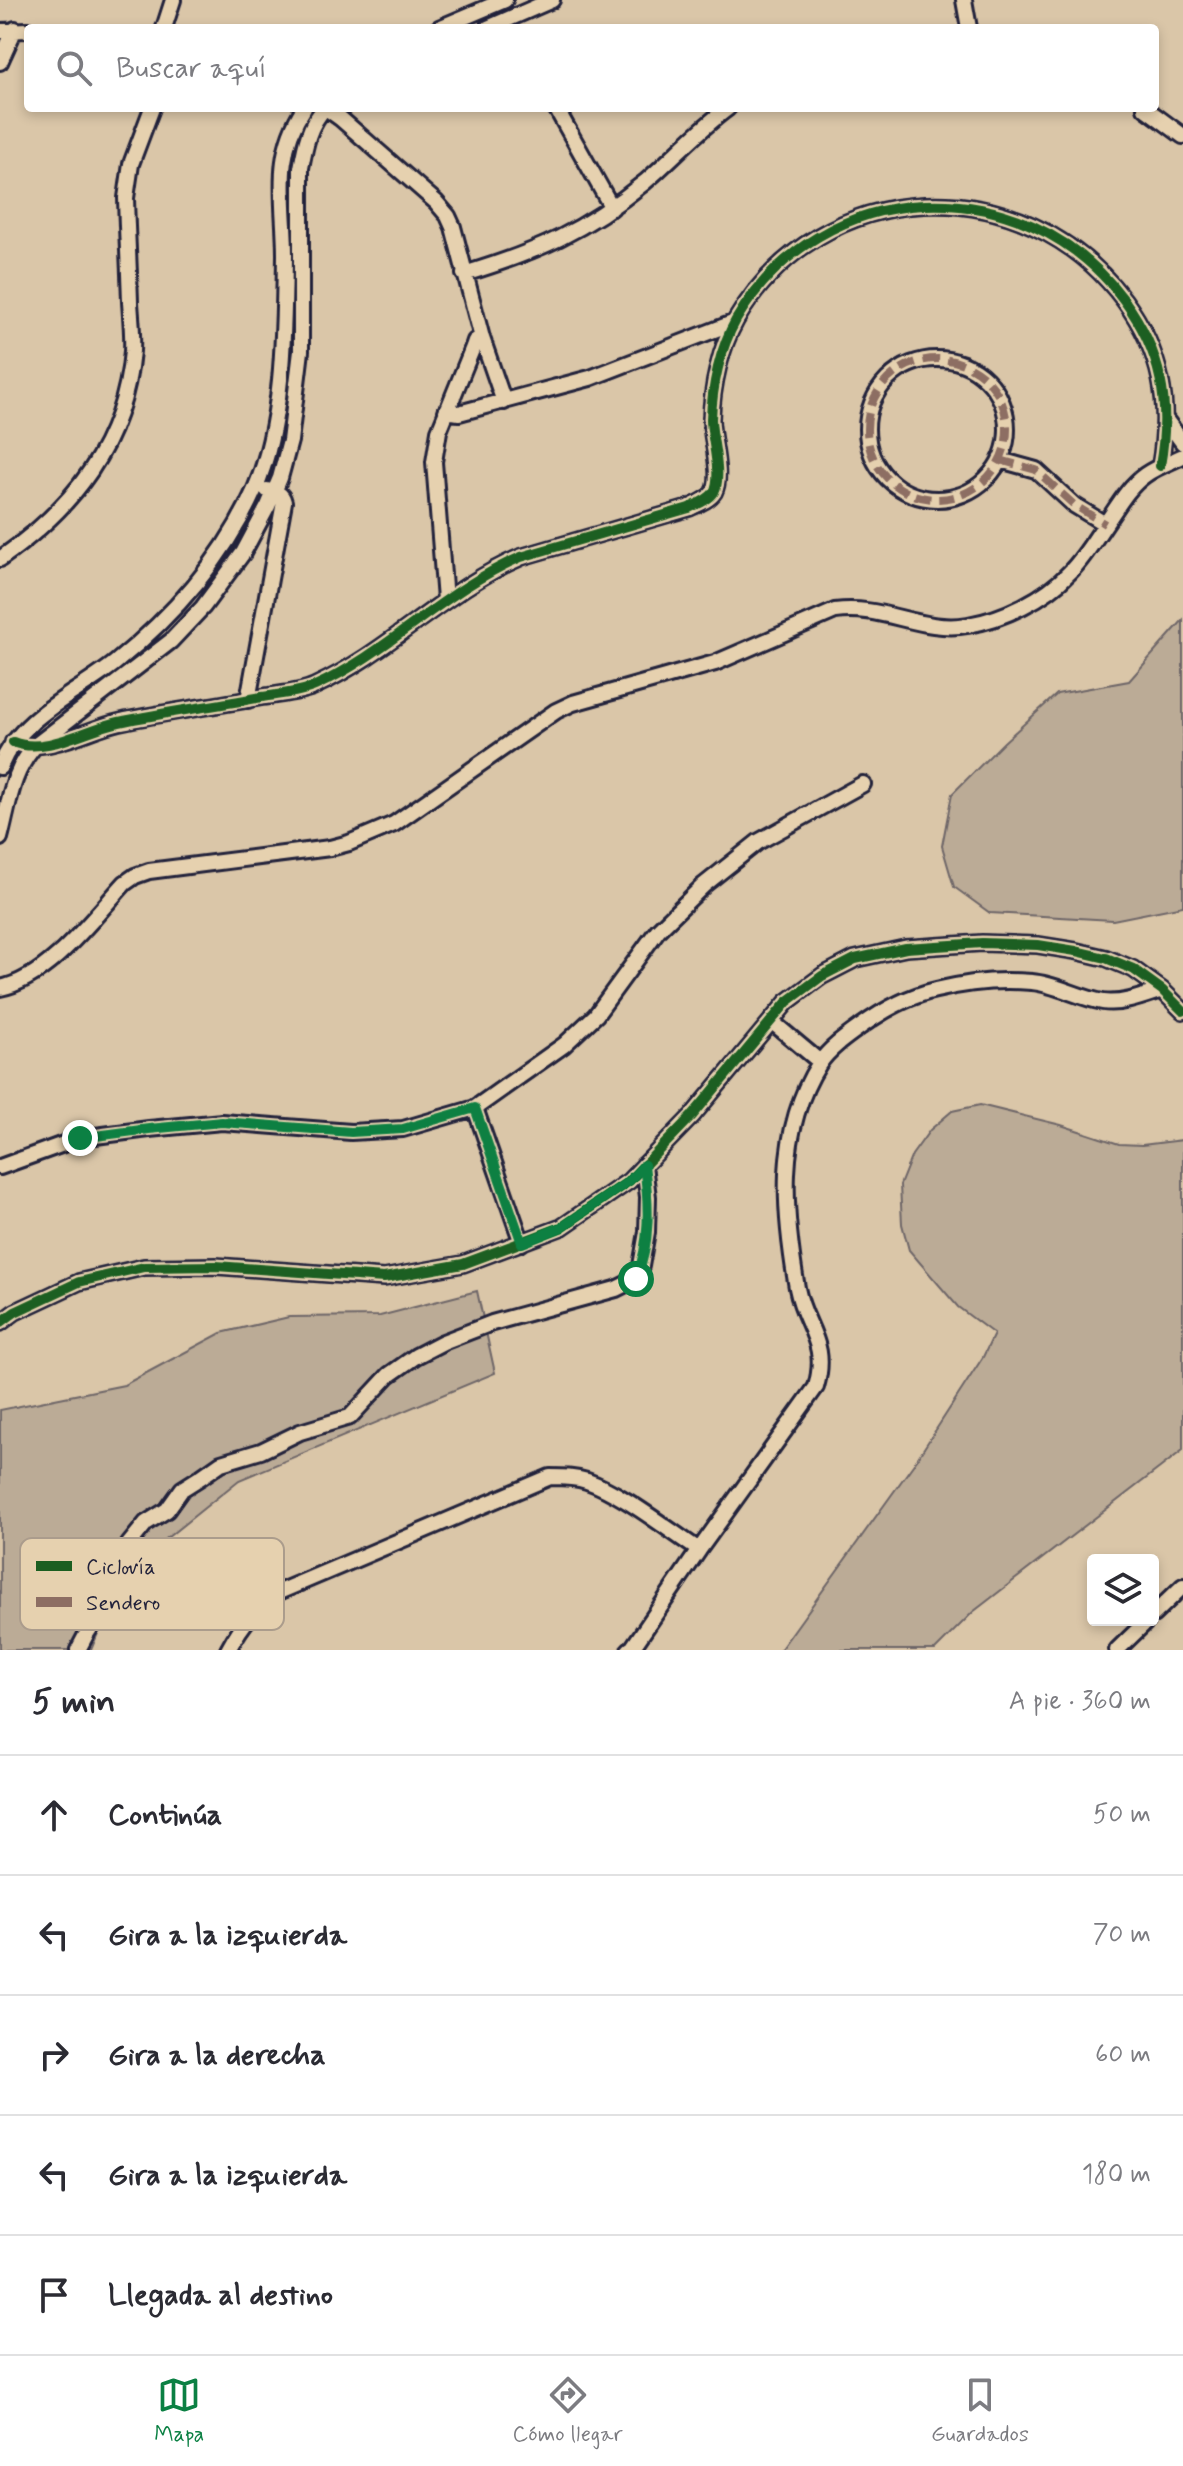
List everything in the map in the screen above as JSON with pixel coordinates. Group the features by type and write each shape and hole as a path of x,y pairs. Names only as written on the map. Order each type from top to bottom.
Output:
{"street":[{"path":"165,24 173,0"},
{"path":"448,24 505,0"},
{"path":"497,24 552,0"},
{"path":"964,0 968,24"},
{"path":"474,13 479,24"},
{"path":"0,62 14,30"},
{"path":"0,559 52,519 79,489 103,452 120,415 128,385 132,348 127,183 150,112"},
{"path":"0,767 13,742 35,720 114,664 180,604 228,541 256,486 273,433 282,338 285,254 281,176 288,140 302,112"},
{"path":"0,838 13,779 26,756 36,745 171,641 203,607 243,553 275,491 290,441 301,351 301,168 306,141 313,123 322,112"},
{"path":"331,112 448,216 482,338 504,402"},
{"path":"558,112 612,208"},
{"path":"464,274 519,257 577,230 612,208 723,112"},
{"path":"1150,112 1183,136"},
{"path":"13,742 26,746 60,741 114,723 311,688 355,665 445,600 498,567 521,557 689,508 707,499 714,491 717,479 711,421 715,391 721,359 735,322 761,284 797,251 850,219 909,205 966,205 1034,226 1090,261 1138,319 1150,345 1162,382 1166,420 1160,466"},
{"path":"446,411 459,413 590,378 735,322"},
{"path":"445,600 435,444 475,341 482,338"},
{"path":"935,359 967,365 985,378 999,395 1006,416 1006,438 1000,460 986,479 965,493 942,500 917,497 895,487 879,469 868,447 867,422 873,399 886,380 903,367 935,359"},
{"path":"1166,420 1183,443"},
{"path":"0,988 12,986 34,974 135,876 149,871 349,843 394,824 556,711 573,703 715,663 835,611 853,608 942,626 967,625 991,619 1022,606 1070,572 1129,489 1160,466 1183,456"},
{"path":"1000,460 1036,470 1074,505 1105,524"},
{"path":"248,700 284,502 275,491 256,486"},
{"path":"0,1167 80,1138 149,1129 222,1122 351,1132 403,1129 475,1108 564,1045 596,1015 658,930 704,885 758,842 863,784"},
{"path":"0,1323 15,1312 79,1282 144,1267 216,1266 384,1278 463,1264 562,1227 629,1181 692,1116 787,1002 822,976 855,959 919,947 982,943 1076,951 1133,969 1162,990 1183,1011"},
{"path":"629,1650 816,1387 822,1367 820,1351 798,1293 787,1213 787,1162 793,1124 820,1062 844,1038 881,1012 932,990 985,980 1035,982 1106,1003 1140,998 1162,990"},
{"path":"771,1021 820,1062"},
{"path":"475,1108 522,1243"},
{"path":"134,1538 146,1523 167,1510 182,1489 221,1463 237,1461 300,1432 350,1417 389,1375 443,1342 492,1323 616,1289 636,1279 647,1232 648,1197 644,1165"},
{"path":"284,1590 550,1477 586,1480 608,1490 699,1550"},
{"path":"1159,1609 1183,1586"},
{"path":"1117,1650 1142,1626"},
{"path":"78,1650 89,1630"},
{"path":"228,1650 239,1630"}],"shaded area":[{"path":"1183,620 1183,906 1113,920 990,913 954,887 942,846 952,794 1057,694 1129,681"},
{"path":"980,1105 1061,1125 1119,1144 1142,1145 1183,1140 1183,1450 973,1612 935,1650 780,1650 913,1465 983,1357 994,1334 958,1307 909,1250 902,1224 900,1185 912,1155 930,1130 952,1111"},
{"path":"477,1291 495,1373 239,1480 167,1538 20,1538 20,1630 99,1630 91,1650 0,1650 0,1410 124,1385 221,1333 289,1317 380,1316"}],"marked path":[{"path":"937,359 964,364 986,380 1002,402 1007,429 1002,456 986,478 964,494 937,499 910,494 888,478 872,456 867,429 872,402 888,380 910,364 937,359"},
{"path":"1000,460 1036,470 1074,505 1105,524"}],"cycle path":[{"path":"13,742 26,745 52,743 119,722 309,688 368,656 468,586 521,557 689,508 706,500 714,492 717,477 711,419 715,381 725,343 736,320 773,272 818,236 870,214 924,205 980,209 1033,226 1082,256 1124,300 1155,359 1164,421 1160,466"},
{"path":"0,1323 15,1312 79,1282 144,1267 216,1266 384,1278 463,1264 562,1227 629,1181 692,1116 787,1002 822,976 855,959 906,948 982,943 1038,945 1076,951 1133,969 1162,990 1183,1011"}],"route":[{"path":"80,1138 222,1122 351,1132 403,1129 475,1108 522,1243 562,1227 629,1181 644,1165 648,1197 647,1232 636,1279"}]}
